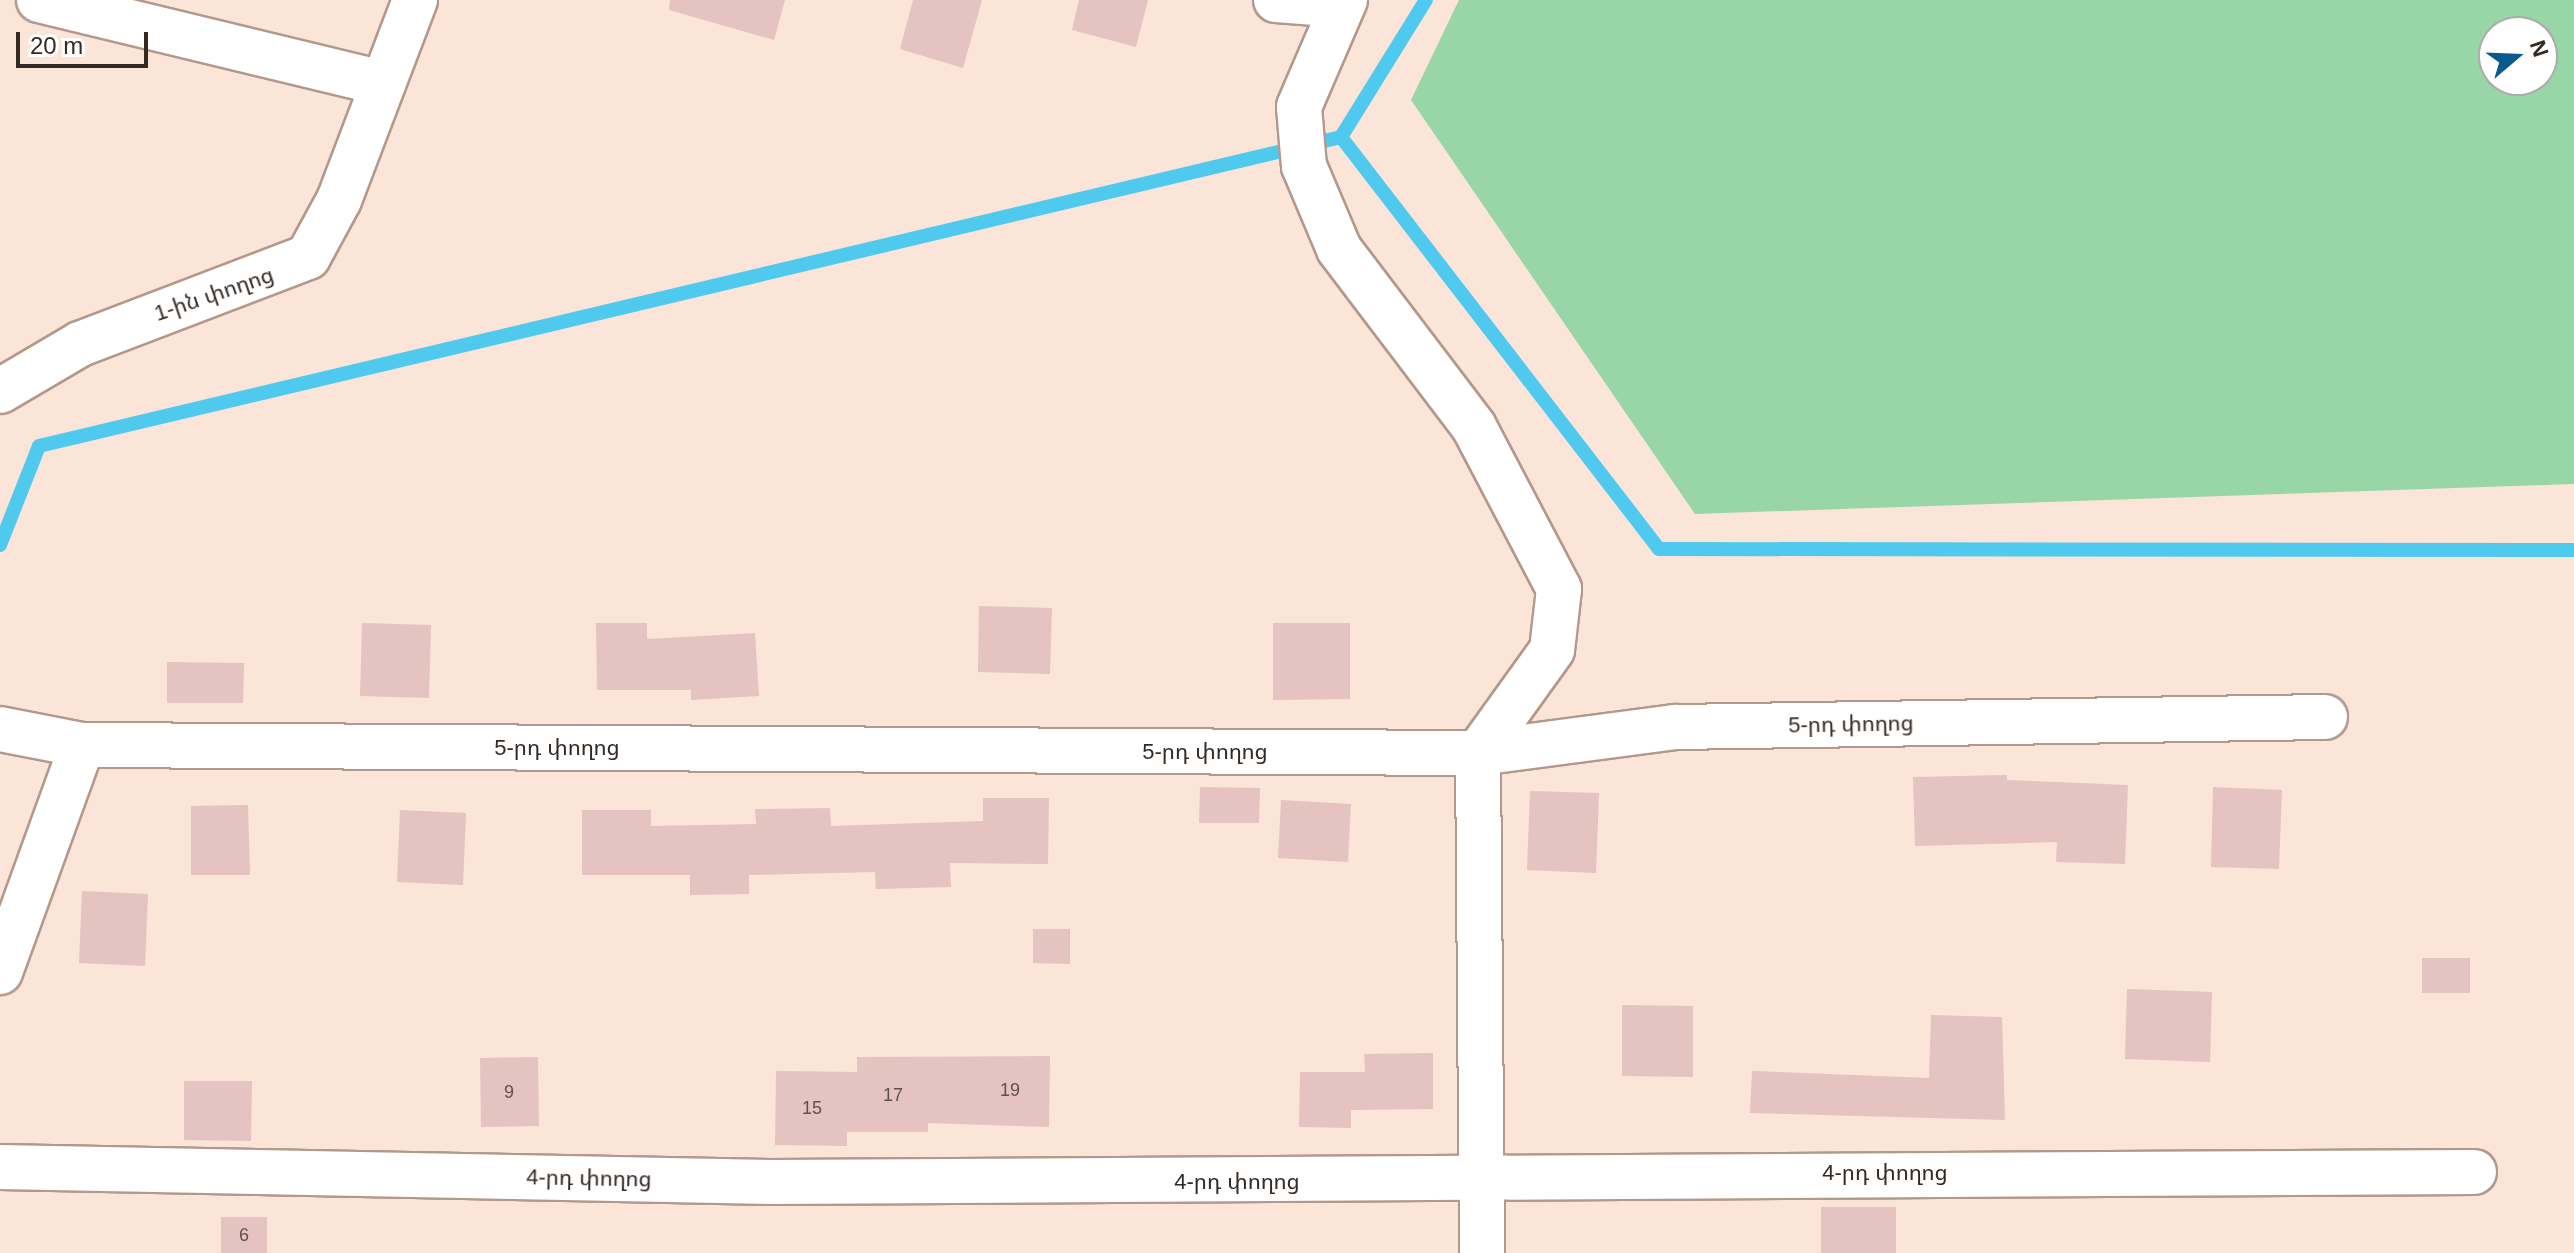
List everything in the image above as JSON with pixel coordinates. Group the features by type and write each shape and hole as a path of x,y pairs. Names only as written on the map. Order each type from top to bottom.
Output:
{"street":[{"path":"39,0 383,83"},
{"name":"1-ին փողոց","path":"0,391 80,344 308,257 339,200 415,0"},
{"path":"1276,0 1344,3 1299,107 1304,166 1339,249 1474,427 1559,589 1552,650 1478,753 1484,1183 1482,1253"},
{"name":"5-րդ փողոց","path":"0,729 82,745 1478,753 1675,727 2325,717"},
{"path":"0,972 82,745"},
{"name":"4-րդ փողոց","path":"0,1167 771,1182 1484,1183 1764,1174 2474,1172"}],"green space":[{"path":"1459,0 2574,0 2574,484 1695,514 1411,100"}],"building":[{"path":"670,0 785,0 774,40 669,10"},
{"path":"913,0 982,0 963,68 900,49"},
{"path":"1079,0 1148,0 1136,47 1072,30"},
{"path":"979,606 1052,608 1050,674 978,672"},
{"path":"362,623 431,625 429,698 360,696"},
{"path":"596,623 647,623 647,639 755,633 759,696 691,700 691,690 597,690"},
{"path":"1273,623 1350,623 1350,699 1273,700"},
{"path":"167,662 244,663 243,703 167,703"},
{"path":"2007,775 2007,780 2128,785 2125,864 2056,862 2057,842 1915,846 1913,777"},
{"path":"1200,787 1260,788 1259,823 1199,823"},
{"path":"2213,787 2282,790 2279,869 2211,867"},
{"path":"1530,791 1599,793 1596,873 1527,870"},
{"path":"983,798 1049,798 1048,864 950,863 951,887 876,889 875,872 749,875 749,894 690,895 690,875 582,875 582,810 651,810 651,826 756,824 755,809 830,808 831,826 983,821"},
{"path":"1281,800 1351,804 1348,862 1278,858"},
{"path":"248,805 250,875 191,875 191,806"},
{"path":"400,810 466,813 463,885 397,882"},
{"path":"82,891 148,894 145,966 79,963"},
{"path":"1033,929 1070,929 1070,964 1033,963"},
{"path":"2422,958 2470,958 2470,993 2422,993"},
{"path":"2127,989 2212,992 2210,1062 2125,1059"},
{"path":"1622,1005 1693,1006 1693,1077 1622,1076"},
{"path":"1931,1015 2002,1017 2005,1120 1750,1113 1752,1071 1929,1078"},
{"path":"1433,1053 1433,1109 1351,1110 1351,1128 1299,1127 1300,1072 1365,1072 1364,1054"},
{"path":"1050,1056 1049,1127 928,1123 928,1132 847,1132 847,1146 775,1145 776,1071 857,1072 857,1057"},
{"path":"538,1057 539,1126 481,1127 480,1058"},
{"path":"184,1081 252,1081 251,1141 184,1140"},
{"path":"1821,1207 1896,1207 1896,1253 1821,1253"},
{"path":"221,1217 267,1217 267,1253 221,1253"}],"waterway":[{"path":"0,545 39,446 1341,137 1426,0"},
{"path":"1341,137 1659,549 2574,550"}]}
